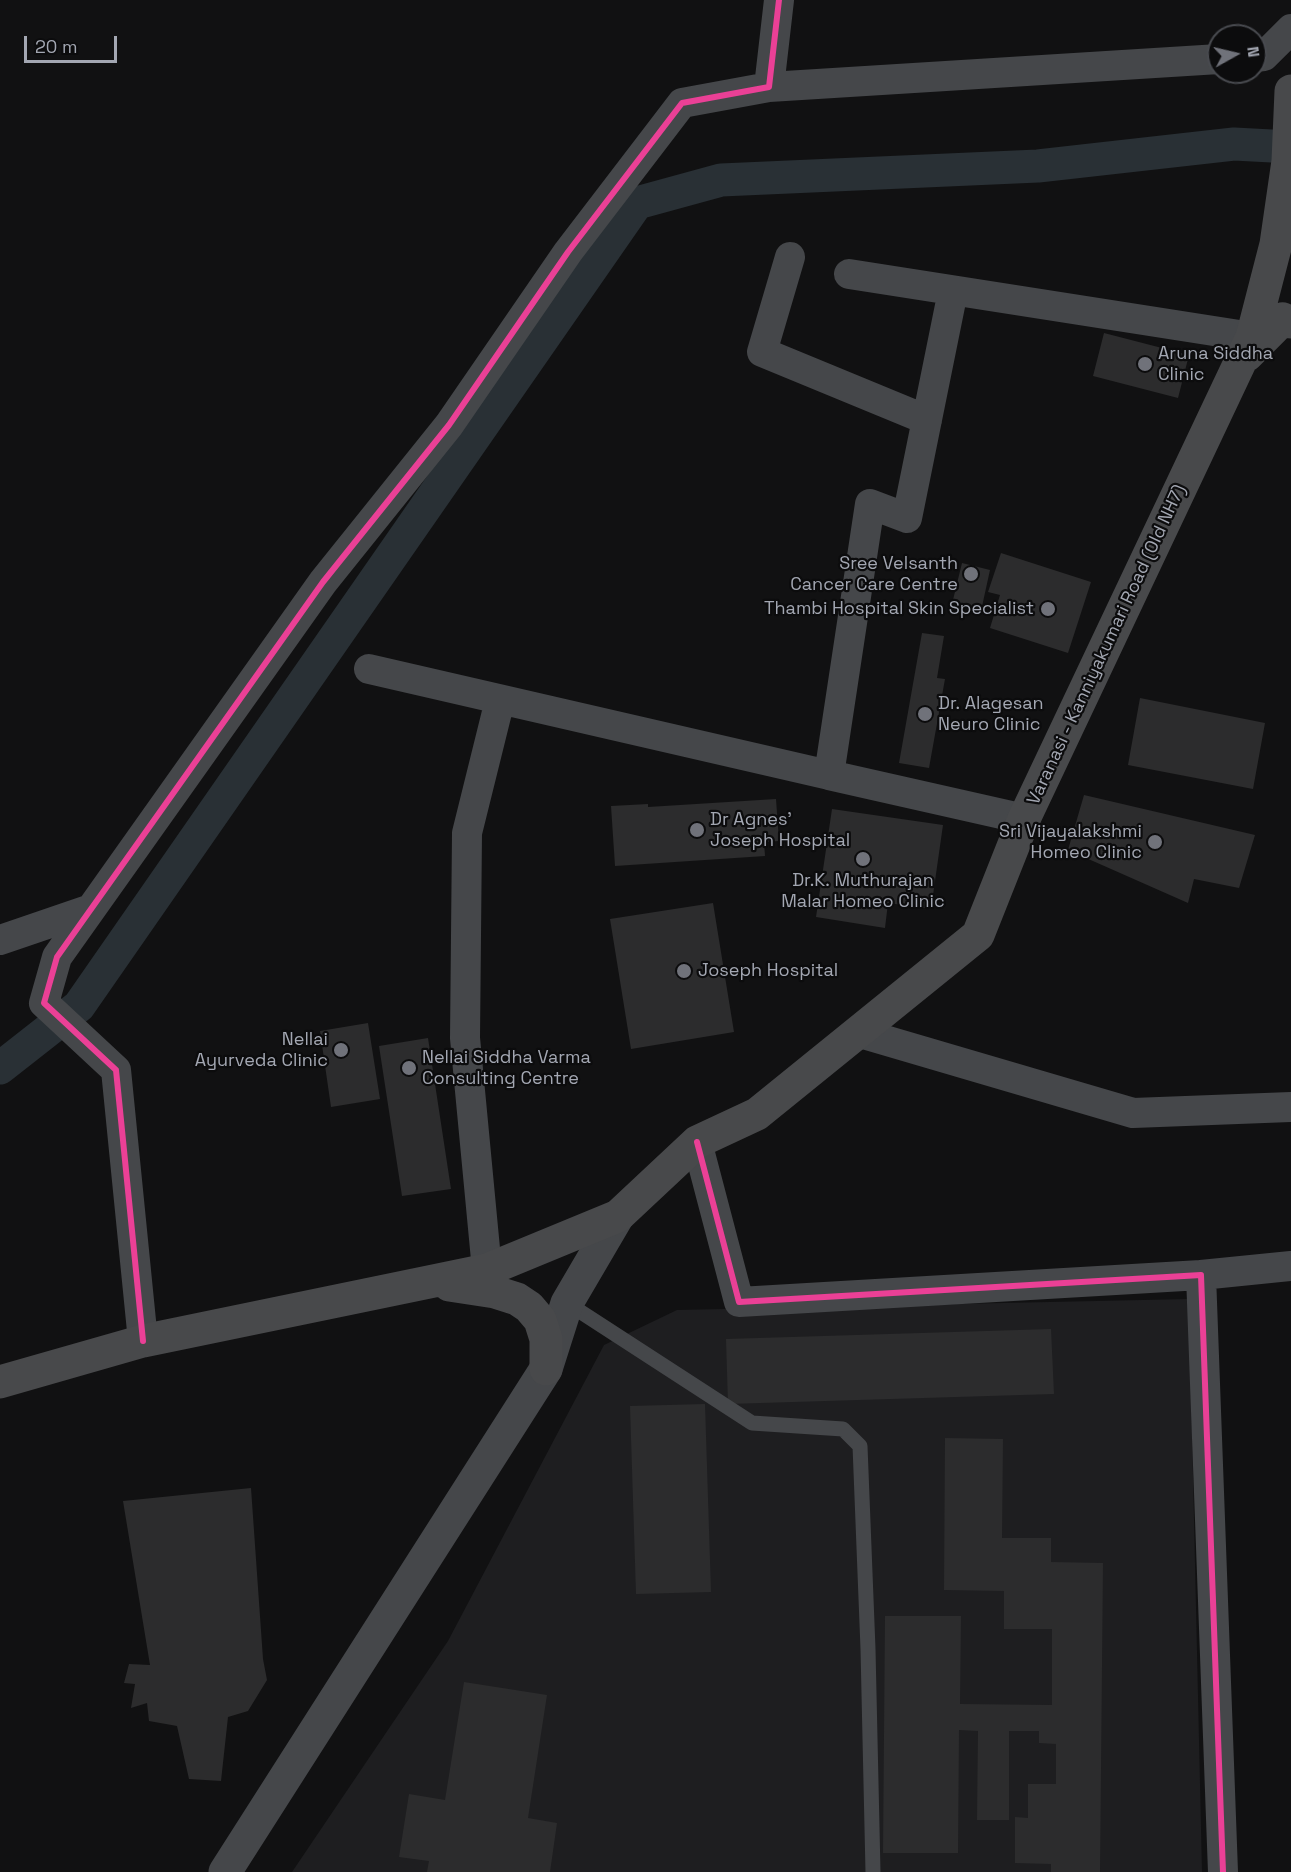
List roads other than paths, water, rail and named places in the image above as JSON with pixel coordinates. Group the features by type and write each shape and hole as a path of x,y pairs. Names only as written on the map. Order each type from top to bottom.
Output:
{"main road":[{"name":"Varanasi - Kanniyakumari Road (Old NH7)","path":"0,1382 142,1341 487,1270 618,1216 697,1142 757,1114 978,935 1024,819 1246,349 1276,244 1288,161 1291,91"},
{"path":"1246,349 1283,319 1291,322"},
{"path":"430,1282 495,1292 517,1299 529,1307 540,1320 546,1339 546,1369"}],"street":[{"path":"769,87 778,0"},
{"path":"1267,53 1291,29"},
{"path":"142,1341 116,1070 44,1003 57,957 323,582 449,425 568,252 682,103 769,87 1207,60"},
{"path":"790,257 762,352 927,420"},
{"path":"849,274 953,291 1246,349"},
{"path":"828,775 870,504 907,518 953,291"},
{"path":"369,669 1024,819"},
{"path":"487,1270 465,1038 467,833 500,700"},
{"path":"0,940 91,909"},
{"path":"857,1032 1133,1113 1291,1107"},
{"path":"697,1142 739,1302 1201,1275 1291,1266"},
{"path":"225,1872 546,1369 567,1303 618,1216"},
{"path":"1201,1275 1223,1872"}],"lane":[{"path":"567,1303 752,1423 843,1429 860,1446 868,1649 873,1872"}],"waterway":[{"path":"0,1068 79,1006 637,203 721,180 1038,166 1234,144 1291,147"}],"place":[{"name":"Aruna Siddha Clinic","path":"1145,364"},
{"name":"Sree Velsanth Cancer Care Centre","path":"971,574"},
{"name":"Thambi Hospital Skin Specialist","path":"1048,609"},
{"name":"Dr. Alagesan Neuro Clinic","path":"925,714"},
{"name":"Dr Agnes' Joseph Hospital","path":"697,830"},
{"name":"Sri Vijayalakshmi Homeo Clinic","path":"1155,842"},
{"name":"Dr.K. Muthurajan Malar Homeo Clinic","path":"863,859"},
{"name":"Joseph Hospital","path":"684,971"},
{"name":"Nellai Ayurveda Clinic","path":"341,1050"},
{"name":"Nellai Siddha Varma Consulting Centre","path":"409,1068"}]}
